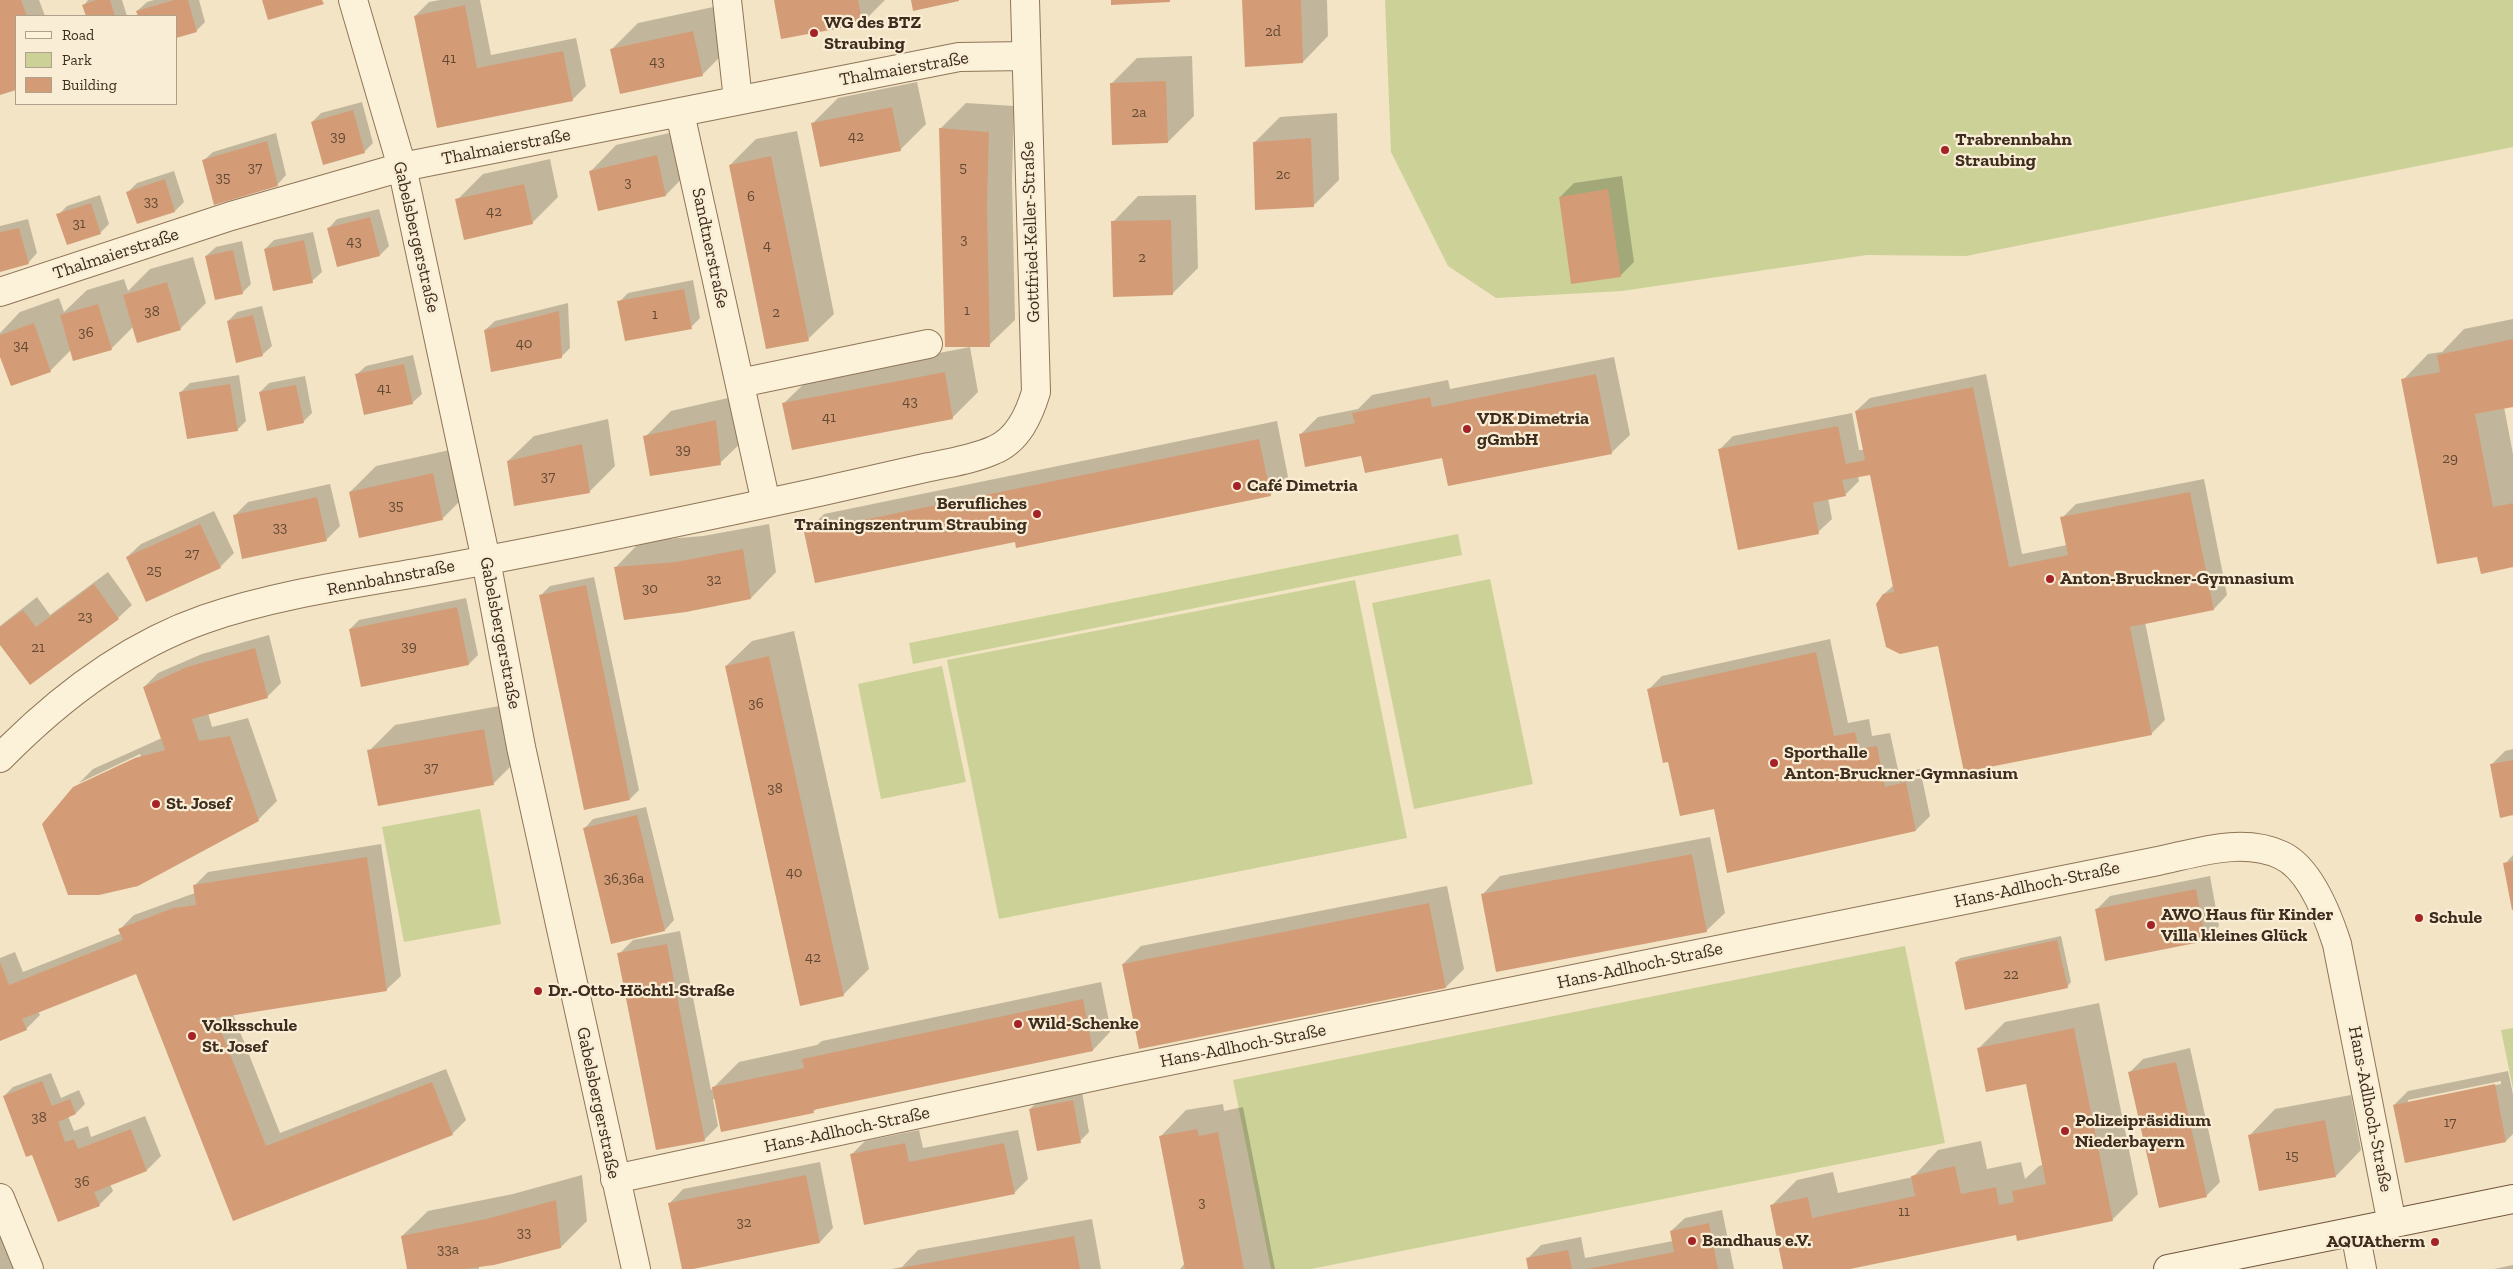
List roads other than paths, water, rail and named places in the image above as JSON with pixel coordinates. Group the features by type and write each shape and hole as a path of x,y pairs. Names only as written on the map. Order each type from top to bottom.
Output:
{"street":[{"name":"Gabelsbergerstraße","path":"353,0 402,167 486,560 521,747 636,1269"},
{"path":"727,0 738,100"},
{"name":"Gottfried-Keller-Straße","path":"996,449 1015,435 1030,413 1036,392 1024,0"},
{"name":"Thalmaierstraße","path":"0,292 231,216 402,167 959,57 1025,56"},
{"name":"Sandtnerstraße","path":"680,113 766,503"},
{"path":"740,382 928,344"},
{"name":"Rennbahnstraße","path":"0,758 20,738 88,681 150,644 205,619 276,600 486,560 766,503 959,461 996,449"},
{"name":"Hans-Adlhoch-Straße","path":"615,1180 1119,1071 2068,878 2222,848 2253,847 2283,856 2303,874 2328,916 2337,944 2392,1224"},
{"path":"0,1198 29,1269"},
{"path":"2168,1269 2513,1199"},
{"path":"2355,1232 2362,1269"}],"place":[{"name":"WG des BTZ Straubing","path":"814,33"},
{"name":"Trabrennbahn Straubing","path":"1945,150"},
{"name":"VDK Dimetria gGmbH","path":"1467,429"},
{"name":"Café Dimetria","path":"1237,486"},
{"name":"Berufliches Trainingszentrum Straubing","path":"1037,514"},
{"name":"Anton-Bruckner-Gymnasium","path":"2050,579"},
{"name":"Sporthalle Anton-Bruckner-Gymnasium","path":"1774,763"},
{"name":"St. Josef","path":"156,804"},
{"name":"Schule","path":"2419,918"},
{"name":"AWO Haus für Kinder Villa kleines Glück","path":"2151,925"},
{"name":"Dr.-Otto-Höchtl-Straße","path":"538,991"},
{"name":"Wild-Schenke","path":"1018,1024"},
{"name":"Volksschule St. Josef","path":"192,1036"},
{"name":"Polizeipräsidium Niederbayern","path":"2065,1131"},
{"name":"Bandhaus e.V.","path":"1692,1241"},
{"name":"AQUAtherm","path":"2435,1242"}]}
